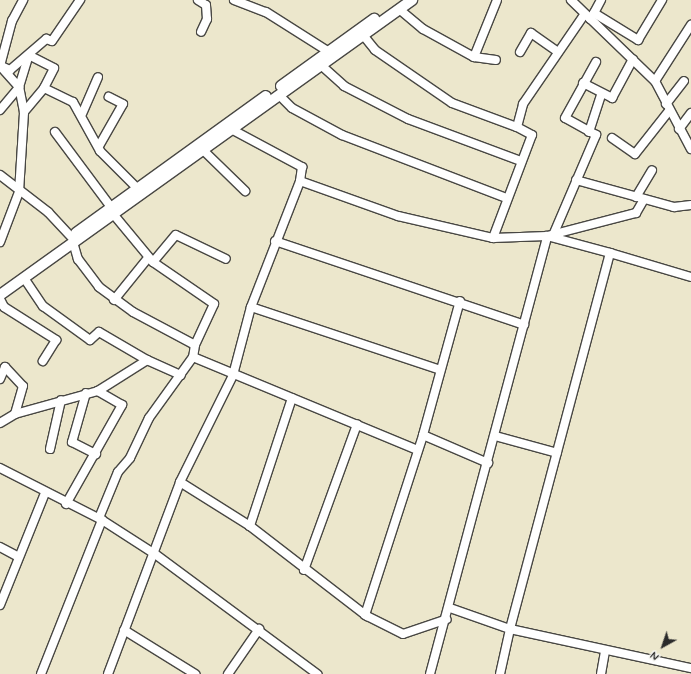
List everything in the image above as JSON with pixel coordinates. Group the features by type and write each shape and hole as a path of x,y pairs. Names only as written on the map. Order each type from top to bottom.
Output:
{"main road":[{"path":"0,286 72,240 113,211 328,52 401,4 412,0"},
{"path":"113,211 137,188 203,150 322,66 401,4"},
{"path":"0,295 72,240"}],"street":[{"path":"0,242 18,186 24,112 19,87 0,66 1,53 12,21 23,0"},
{"path":"0,66 10,70 29,57 46,39 52,41 80,0"},
{"path":"198,0 206,5 207,19 201,32"},
{"path":"234,0 266,12 328,52"},
{"path":"474,58 497,0"},
{"path":"571,0 655,81 679,129 691,149"},
{"path":"517,127 523,104 558,52 601,0"},
{"path":"589,16 638,40 662,0"},
{"path":"401,4 423,29 474,58 496,60"},
{"path":"655,81 691,27"},
{"path":"520,52 531,33 558,52"},
{"path":"363,35 375,50 452,103 517,127 532,135 506,198 493,238"},
{"path":"0,110 19,87 29,57"},
{"path":"24,112 44,88 54,68 29,57"},
{"path":"584,83 601,94 612,98 633,59"},
{"path":"430,674 450,608 524,325 551,235 596,135 565,118 596,62"},
{"path":"322,66 344,86 408,119 521,161"},
{"path":"82,114 98,77"},
{"path":"612,138 635,154 668,107 684,80"},
{"path":"44,88 73,102 82,114 99,146 137,188"},
{"path":"589,132 601,94"},
{"path":"279,95 292,108 342,135 506,198"},
{"path":"99,146 123,104 109,97"},
{"path":"679,129 691,113"},
{"path":"108,674 155,554 180,482 233,375 251,307 275,241 300,181 302,166 231,129"},
{"path":"41,674 118,472 130,458 149,418 193,358 195,344 214,304 151,260 55,132"},
{"path":"203,150 245,191"},
{"path":"300,181 398,216 493,238 551,235 636,213 640,198 652,170"},
{"path":"0,175 18,186 72,240 78,259 114,300 195,344"},
{"path":"576,180 674,207 691,205"},
{"path":"114,300 176,235 226,258"},
{"path":"551,235 691,277"},
{"path":"275,241 460,301 524,325"},
{"path":"500,674 510,629 610,253"},
{"path":"24,278 43,306 90,340 99,332 147,360 181,375"},
{"path":"0,299 4,307 56,340 43,361"},
{"path":"365,615 423,435 460,301"},
{"path":"251,307 440,370"},
{"path":"193,358 418,450"},
{"path":"0,423 15,414 86,393 98,391 147,360"},
{"path":"0,379 4,367 23,386 15,414"},
{"path":"66,504 96,454 122,405 98,391"},
{"path":"86,393 72,442 96,454"},
{"path":"250,526 292,398"},
{"path":"50,450 61,400"},
{"path":"304,570 357,424"},
{"path":"423,435 488,463"},
{"path":"495,436 557,453"},
{"path":"0,468 66,504 101,519 155,554 259,629 317,674"},
{"path":"180,482 250,526 304,570 365,615 403,634 447,619"},
{"path":"0,605 45,493"},
{"path":"0,547 19,557"},
{"path":"450,608 510,629 605,651 691,668"},
{"path":"228,674 259,629"},
{"path":"124,630 195,674"},
{"path":"601,674 605,651"},
{"path":"675,674 677,665"}]}
